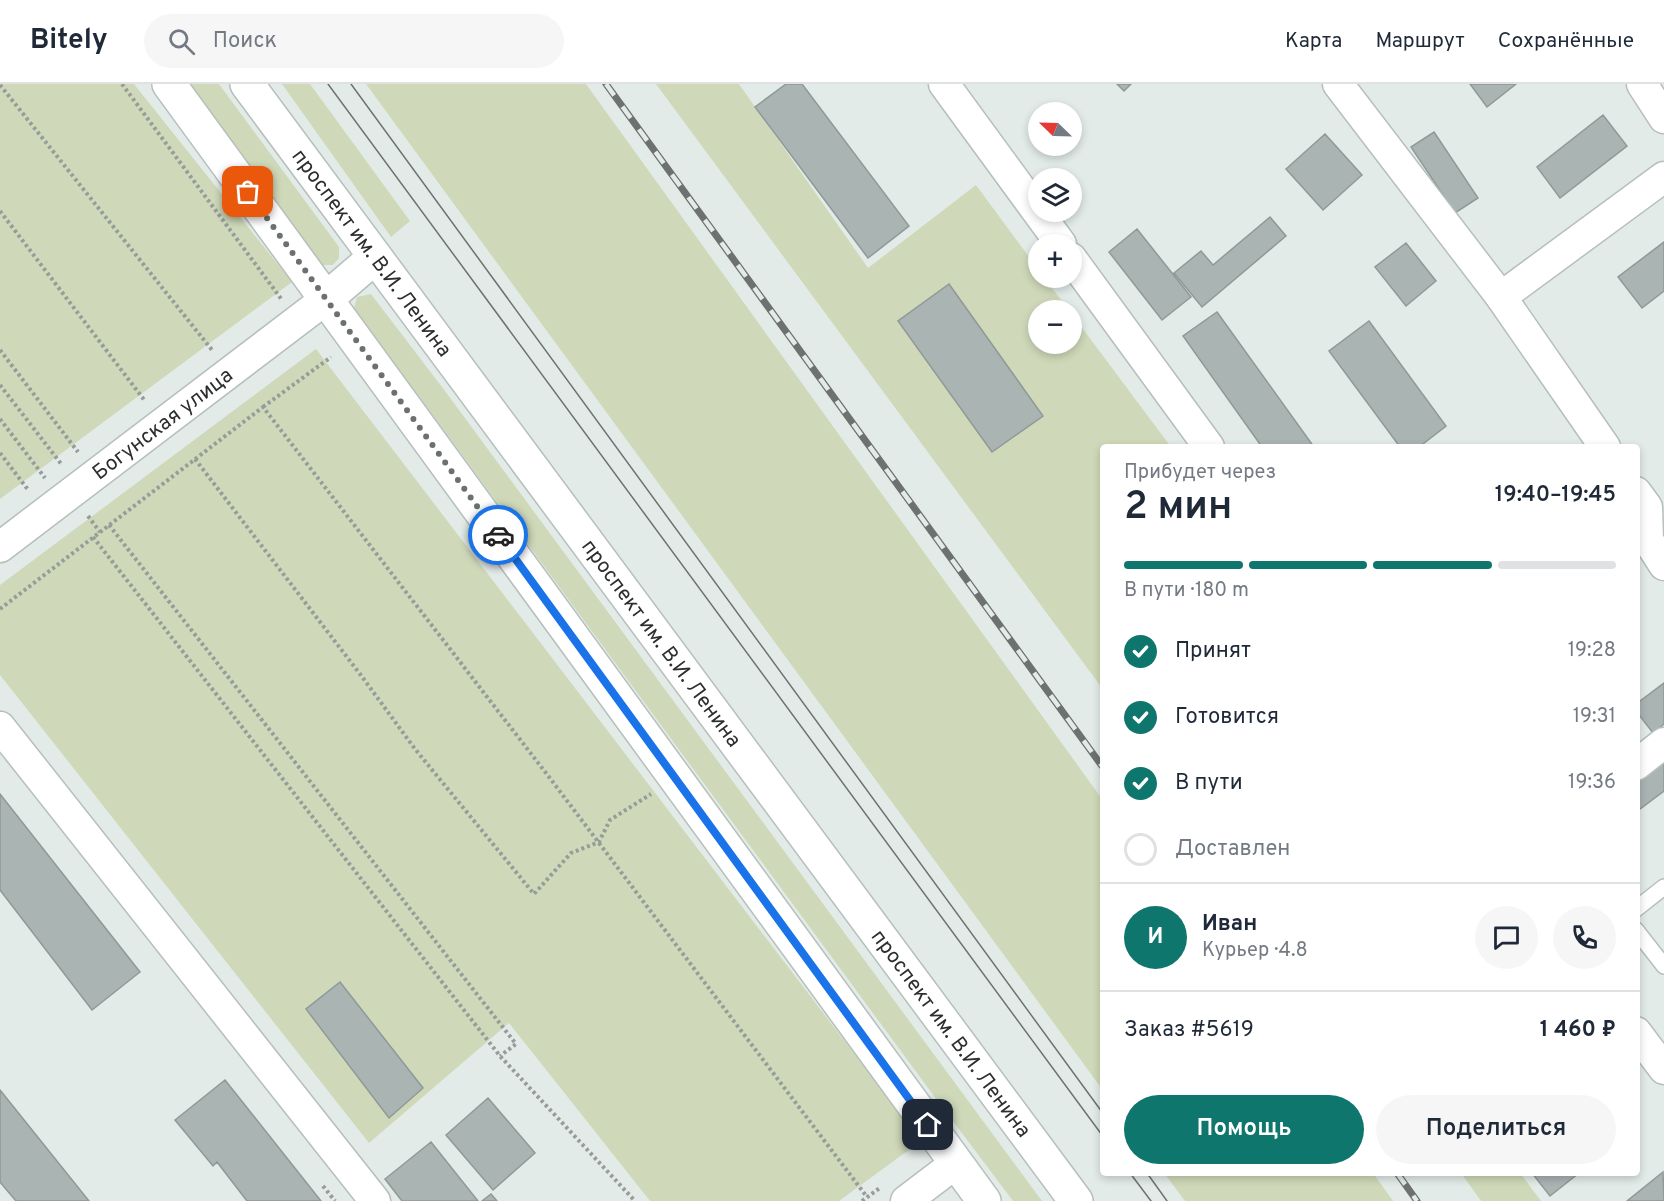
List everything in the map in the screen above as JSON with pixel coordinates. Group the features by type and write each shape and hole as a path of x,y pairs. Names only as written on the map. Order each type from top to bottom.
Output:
{"main road":[{"path":"169,84 984,1201"},
{"name":"проспект им. В.И. Ленина","path":"247,84 1076,1201"},
{"path":"326,299 375,257"}],"street":[{"path":"944,84 1054,234"},
{"path":"1642,84 1664,118"},
{"path":"1341,85 1501,297 1603,444"},
{"path":"1501,297 1664,177"},
{"path":"1082,273 1207,444"},
{"name":"Богунская улица","path":"0,548 326,299"},
{"path":"1649,498 1648,540 1664,565"},
{"path":"0,727 375,1201"},
{"path":"1640,762 1664,743"},
{"path":"1640,1037 1664,1069"},
{"path":"906,1201 956,1163"}],"lane":[{"path":"1640,906 1664,887"},
{"path":"1640,935 1664,966"}],"path":[{"path":"122,84 284,302"},
{"path":"0,85 212,351"},
{"path":"0,211 146,403"},
{"path":"0,350 81,455"},
{"path":"0,609 263,406 331,357"},
{"path":"0,385 65,469"},
{"path":"263,406 599,842 867,1197"},
{"path":"0,419 46,480"},
{"path":"0,453 28,491"},
{"path":"195,459 415,749 534,894 571,853 599,842 610,820 657,789"},
{"path":"109,525 516,1044 501,1056"},
{"path":"93,537 501,1056 635,1201"}],"green space":[{"path":"0,84 134,84 292,282 0,499"},
{"path":"187,84 219,84 339,247 339,258 333,265 322,265 310,252"},
{"path":"282,84 310,84 410,221 391,237"},
{"path":"366,84 586,84 1100,796 1100,1086"},
{"path":"656,84 739,84 868,268 976,185 1028,255 1028,288 1052,288 1061,300 1028,300 1028,354 1082,354 1082,328 1169,444 1100,444 1100,685"},
{"path":"371,294 445,391 1042,1201 1013,1201 931,1092 354,308 357,297"},
{"path":"316,349 921,1141 839,1201 650,1201 509,1023 369,1143 0,675 0,585"},
{"path":"1166,1176 1375,1176 1393,1201 1185,1201"},
{"path":"1463,1176 1522,1176 1541,1201 1481,1201"}],"building":[{"path":"786,84 802,84 909,226 868,258 755,107"},
{"path":"1117,84 1131,84 1124,91"},
{"path":"1470,84 1516,84 1487,107"},
{"path":"1603,115 1627,146 1560,198 1537,167"},
{"path":"1434,132 1478,198 1455,213 1411,147"},
{"path":"1325,134 1362,175 1323,210 1286,169"},
{"path":"1270,217 1286,236 1202,307 1174,273 1201,251 1213,265"},
{"path":"1137,229 1191,297 1162,320 1109,252"},
{"path":"1664,242 1664,291 1642,308 1618,277"},
{"path":"1406,243 1436,281 1406,306 1375,267"},
{"path":"949,284 1043,416 992,452 898,321"},
{"path":"1217,312 1312,444 1260,444 1183,336"},
{"path":"1369,321 1446,426 1423,444 1398,444 1329,351"},
{"path":"1664,683 1664,724 1653,733 1640,716 1640,701"},
{"path":"1664,760 1664,791 1640,809 1640,778"},
{"path":"0,794 140,972 92,1010 0,890"},
{"path":"340,982 423,1088 389,1118 306,1009"},
{"path":"225,1080 321,1201 247,1201 217,1162 213,1166 175,1120"},
{"path":"0,1090 89,1201 16,1201 0,1182"},
{"path":"488,1098 535,1153 493,1190 446,1135"},
{"path":"431,1142 478,1201 402,1201 385,1179"},
{"path":"1663,1172 1664,1201 1627,1201"},
{"path":"1534,1176 1575,1176 1550,1196"},
{"path":"491,1194 497,1201 482,1201"}],"tram line":[{"path":"328,84 1100,1132"},
{"path":"351,84 1100,1109"},
{"path":"1132,1176 1151,1201"},
{"path":"1149,1176 1167,1201"}],"railway":[{"path":"606,84 1100,763"},
{"path":"1399,1176 1417,1201"}],"way so far":[{"path":"248,192 498,535"}],"route":[{"path":"498,535 928,1125"}]}
